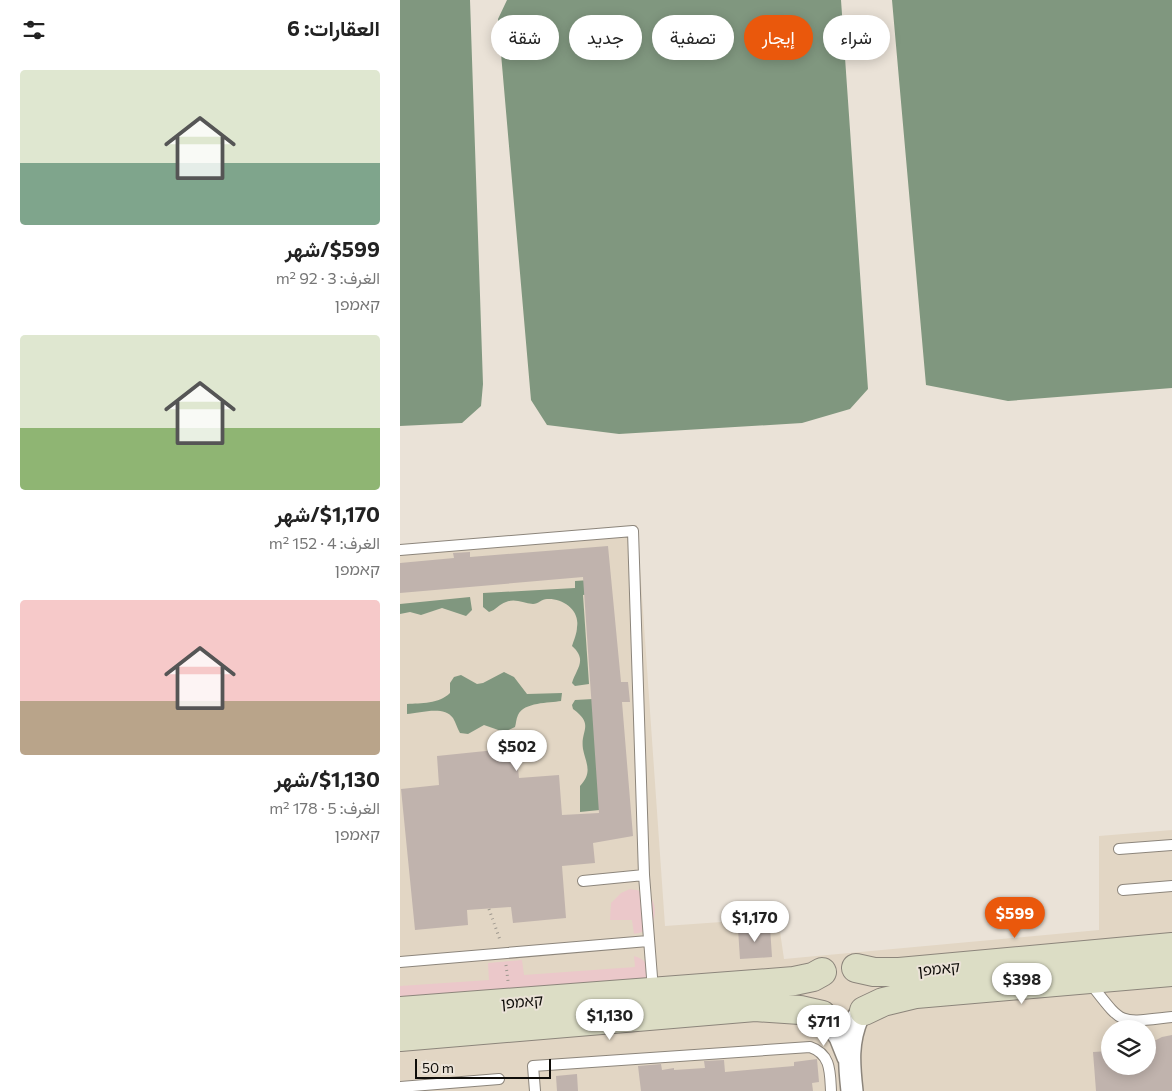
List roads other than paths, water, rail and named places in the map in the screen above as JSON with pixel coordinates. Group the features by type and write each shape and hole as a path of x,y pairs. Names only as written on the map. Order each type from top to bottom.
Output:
{"street":[{"name":"קאמפן","path":"856,968 874,972 899,972 1172,947"},
{"path":"848,1060 852,1031 870,997 870,988 867,979 856,968 844,964 834,964 822,972 813,984 812,994 814,1003 840,1037 848,1060 852,1091"},
{"name":"קאמפן","path":"400,1011 653,990 794,981 813,977 822,972"},
{"name":"קאמפן","path":"861,1014 883,1002 916,994 1172,972"},
{"name":"קאמפן","path":"400,1037 755,1007 800,1010 824,1017"},
{"path":"824,1017 835,1022 845,1022 861,1014"}],"lane":[{"path":"400,550 633,531 644,875 653,990"},
{"path":"1119,849 1172,845"},
{"path":"583,881 644,875"},
{"path":"1123,890 1172,886"},
{"path":"400,962 648,941"},
{"path":"1086,978 1114,1014 1121,1019 1135,1022 1172,1018"},
{"path":"535,1091 533,1066 810,1047 819,1050 829,1064 831,1091"},
{"path":"400,1087 499,1079"}]}
